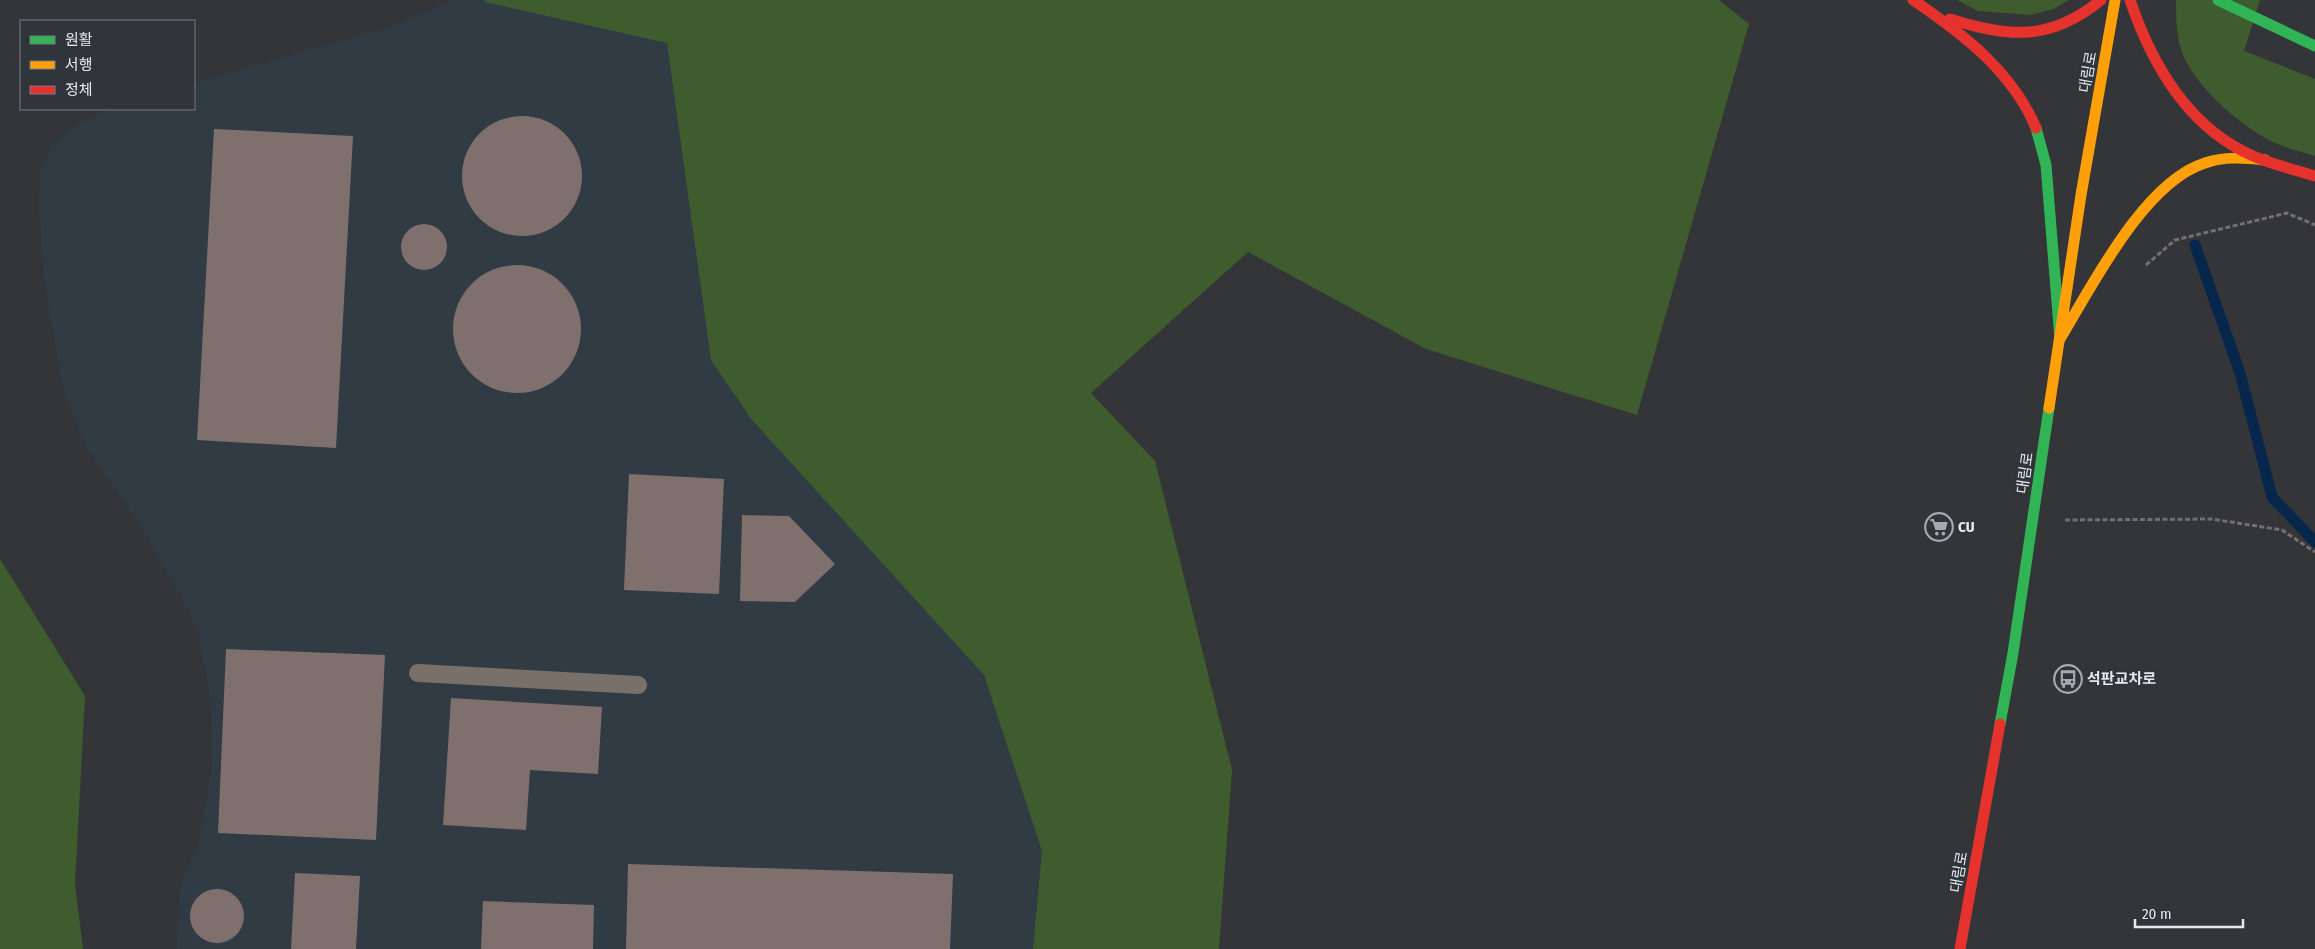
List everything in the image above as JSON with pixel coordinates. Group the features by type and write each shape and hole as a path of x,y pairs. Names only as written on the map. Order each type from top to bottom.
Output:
{"main road":[{"path":"1913,0 1962,35 1999,68 2021,97 2038,130 2044,148 2046,166 2060,339"},
{"path":"1928,10 1970,26 2011,34 2028,34 2048,31 2067,24 2082,17 2101,0"},
{"name":"대림로","path":"1960,949 2013,653 2082,195 2115,0"},
{"path":"2130,0 2136,19 2151,52 2192,111 2229,144 2265,160 2315,176"},
{"path":"2218,0 2315,46"},
{"path":"2060,339 2123,240 2147,207 2171,181 2198,164 2231,158 2265,160"}],"lane":[{"path":"418,673 638,685"}],"path":[{"path":"2139,271 2175,240 2287,213 2315,225"},
{"path":"2033,521 2212,519 2282,530 2315,552"}],"shaded area":[{"path":"451,0 959,0 1139,949 177,949 180,884 198,844 212,767 211,700 198,632 179,593 137,520 86,447 62,385 44,278 39,207 40,174 51,146 78,124 108,110 195,110 195,83 399,24"}],"green space":[{"path":"484,0 1719,0 1749,24 1637,415 1426,349 1248,252 1091,393 1155,461 1232,770 1219,949 1033,949 1042,851 984,675 752,420 711,360 667,43 485,2"},
{"path":"1957,0 2069,0 2053,9 2031,15 1978,11"},
{"path":"2176,0 2260,0 2244,51 2315,79 2315,156 2281,146 2258,134 2231,114 2206,89 2195,76 2181,49 2177,31"},
{"path":"0,559 85,696 75,885 83,949 0,949"}],"building":[{"path":"522,116 545,120 565,133 578,153 582,176 578,199 565,219 545,232 522,236 499,232 479,219 466,199 462,176 466,153 479,133 499,120"},
{"path":"214,129 353,136 336,448 197,440"},
{"path":"419,224 429,224 441,230 446,238 446,256 441,264 433,269 419,270 411,267 404,260 401,252 401,242 404,234 411,227"},
{"path":"517,265 530,266 542,270 562,284 576,304 580,316 580,342 576,354 562,374 542,388 530,392 517,393 504,392 492,388 472,374 458,354 454,342 453,329 454,316 458,304 472,284 492,270 504,266"},
{"path":"629,474 724,479 719,594 624,590"},
{"path":"742,515 789,516 835,564 795,602 740,601"},
{"path":"226,649 385,655 376,840 218,833"},
{"path":"451,698 602,707 598,774 530,770 526,830 443,825"},
{"path":"628,864 953,874 950,949 626,949"},
{"path":"295,873 360,876 356,949 291,949"},
{"path":"212,889 222,889 232,893 240,901 244,916 240,931 232,939 222,943 212,943 202,939 194,931 190,921 190,911 194,901 202,893"},
{"path":"483,901 594,905 593,949 481,949"}],"waterway":[{"path":"2195,245 2240,373 2272,497 2315,542"}],"traffic: fast":[{"path":"2218,0 2315,46"},
{"path":"2036,128 2046,165 2060,339"},
{"path":"2000,724 2013,653 2049,408"}],"traffic: slow":[{"path":"2049,408 2081,195 2115,0"},
{"path":"2060,339 2122,238 2161,191 2183,174 2205,163 2235,158 2265,160"}],"traffic: jam":[{"path":"1913,0 1968,40 2000,71 2014,89 2036,128"},
{"path":"1950,19 1991,30 2029,32 2065,23 2101,0"},
{"path":"2130,0 2147,44 2158,65 2185,104 2201,121 2219,136 2248,154 2315,176"},
{"path":"1960,949 2000,724"}],"place":[{"name":"CU","path":"1939,527"},
{"name":"석판교차로","path":"2068,679"}]}
